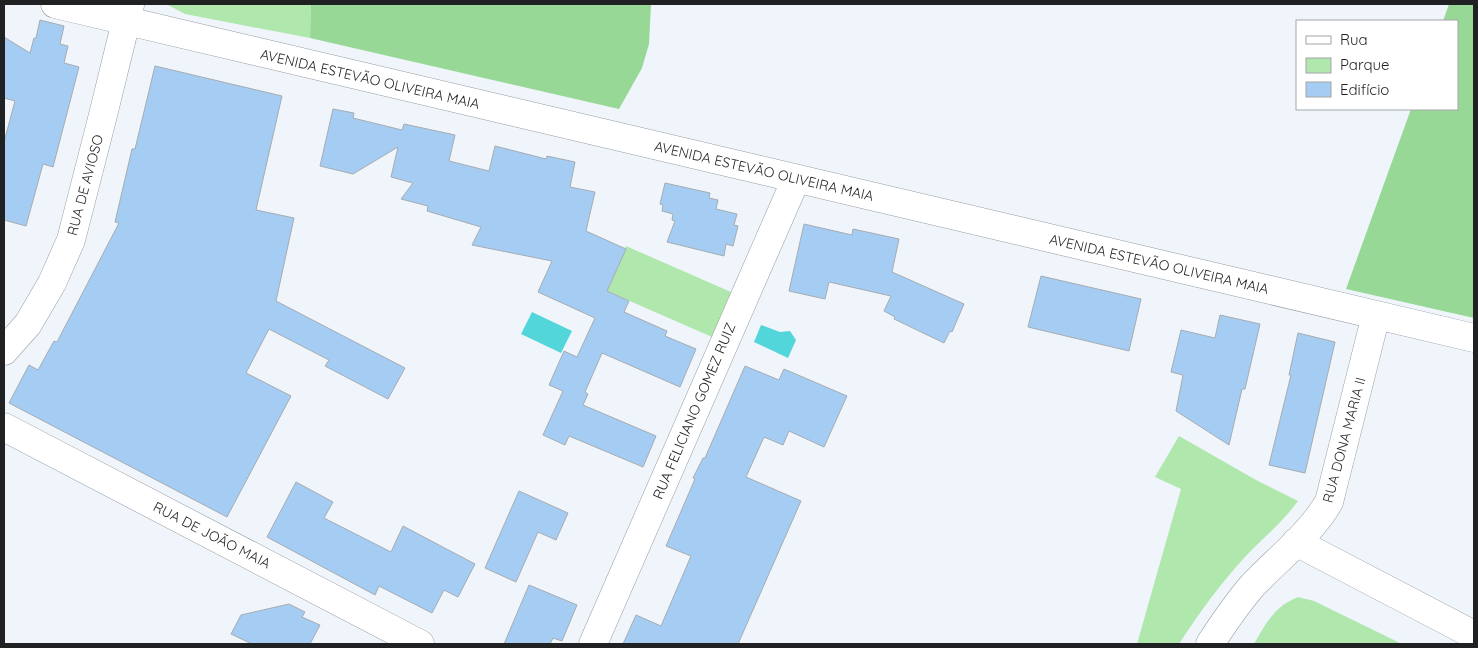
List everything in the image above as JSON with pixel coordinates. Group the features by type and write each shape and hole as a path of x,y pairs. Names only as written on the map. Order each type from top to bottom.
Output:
{"street":[{"name":"AVENIDA ESTEVÃO OLIVEIRA MAIA","path":"55,4 127,13 796,179 1474,338"},
{"name":"RUA DE AVIOSO","path":"4,351 28,324 52,283 71,240 104,115 127,13"},
{"name":"RUA FELICIANO GOMEZ RUIZ","path":"593,644 796,179"},
{"name":"RUA DONA MARIA II","path":"1210,644 1233,609 1252,587 1315,524 1329,502 1376,315"},
{"name":"RUA DE JOÃO MAIA","path":"4,427 420,644"},
{"path":"1296,542 1474,635"}],"green space":[{"path":"166,4 311,4 310,38 185,14"},
{"path":"311,4 651,4 649,44 642,68 619,109 310,38"},
{"path":"1449,4 1474,4 1474,318 1346,289 1411,110 1458,110 1458,20 1443,20"},
{"path":"626,246 731,292 712,337 607,291"},
{"path":"1179,436 1256,480 1298,501 1227,578 1179,644 1137,644 1181,489 1155,477"},
{"path":"1298,597 1314,601 1402,644 1254,644 1267,622 1277,610"}],"water":[{"path":"532,312 572,331 561,353 521,334"},
{"path":"761,325 780,332 790,331 796,340 788,358 754,342"}],"building":[{"path":"40,20 64,26 60,44 68,46 64,63 79,67 53,167 43,164 26,226 4,220 4,142 15,101 4,98 4,37 30,53"},
{"path":"155,66 282,96 256,210 294,218 276,301 405,368 388,399 325,366 329,360 269,329 246,373 291,396 227,517 9,403 29,365 38,370 54,341 57,342 119,223 115,222 132,149 135,149"},
{"path":"333,109 354,113 353,118 402,130 404,124 455,135 449,161 489,171 495,146 546,159 547,156 575,162 570,187 595,192 586,231 626,249 607,291 629,301 624,312 667,331 665,336 696,349 680,387 602,353 585,392 588,394 583,405 656,436 643,467 569,436 565,445 543,435 563,391 549,385 564,351 577,357 595,318 538,292 552,261 472,245 481,227 427,211 428,206 401,199 413,183 391,177 398,147 353,174 320,166"},
{"path":"665,183 710,193 709,198 718,200 716,209 737,214 734,225 738,226 733,246 726,244 724,256 667,242 675,221 672,220 673,214 662,211 663,205 660,204"},
{"path":"804,224 852,235 853,229 899,239 892,272 964,304 952,332 950,331 944,343 894,319 895,317 884,311 891,296 829,282 825,299 789,291"},
{"path":"1041,276 1141,299 1129,351 1028,327"},
{"path":"1220,315 1260,324 1245,389 1242,389 1229,445 1176,411 1183,375 1171,372 1181,330 1215,338"},
{"path":"1298,333 1335,342 1305,473 1269,465 1291,375 1289,375"},
{"path":"745,366 779,380 784,369 847,396 824,447 789,431 783,445 764,437 746,477 801,501 738,644 623,644 636,615 661,626 691,556 666,546 695,479 693,478 703,458 705,458"},
{"path":"296,482 333,502 324,518 391,552 403,526 475,564 458,597 444,590 432,613 379,586 375,595 267,537"},
{"path":"519,491 568,513 556,540 538,532 516,582 485,568"},
{"path":"529,585 577,605 562,641 553,638 550,644 504,644"},
{"path":"289,604 305,612 302,617 320,625 310,644 252,644 231,634 241,615"}]}
